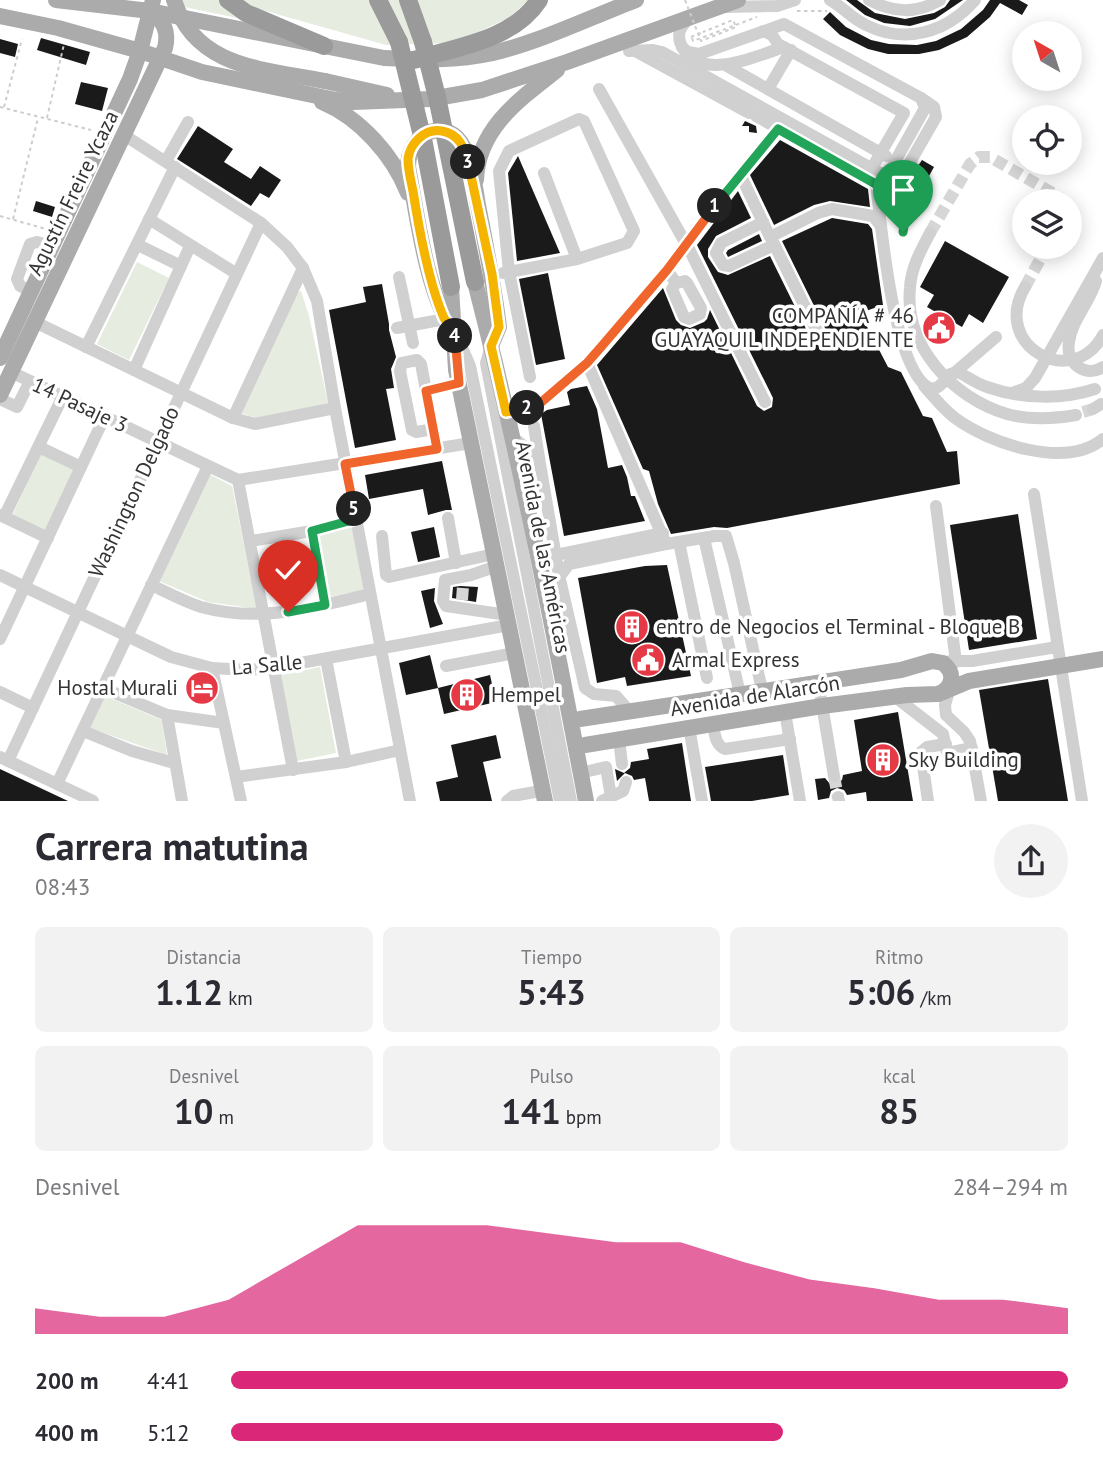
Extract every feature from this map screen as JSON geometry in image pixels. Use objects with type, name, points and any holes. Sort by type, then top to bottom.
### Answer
[{"type":"highway","points":[[229,0],[246,13],[324,46]]},
{"type":"highway","points":[[378,0],[399,42]]},
{"type":"highway","points":[[389,0],[424,144],[451,287]]},
{"type":"highway","points":[[408,0],[437,97],[475,282]]},
{"type":"highway","points":[[416,0],[422,42]]},
{"type":"highway","points":[[414,60],[506,30],[527,15],[539,0]]},
{"type":"main road","points":[[174,0],[182,21],[193,37],[219,57],[407,100]]},
{"type":"main road","points":[[65,1],[151,5],[384,58],[447,60],[490,54],[519,46],[636,0]]},
{"type":"main road","points":[[0,16],[58,28],[141,51],[202,72],[353,102],[457,96],[482,90],[588,55],[738,0]]},
{"type":"main road","name":"Agustín Freire Ycaza","points":[[2,349],[106,134],[141,51],[151,5]]},
{"type":"main road","name":"Agustín Freire Ycaza","points":[[0,397],[160,58],[167,38],[166,30],[151,5]]},
{"type":"main road","points":[[476,193],[480,155],[495,125],[514,104],[567,62]]},
{"type":"main road","points":[[293,92],[327,104],[358,124],[392,163],[416,212]]},
{"type":"main road","points":[[449,325],[433,287],[416,212],[408,157],[411,147],[418,139],[433,131],[456,136],[465,149],[500,273],[499,327],[491,346]]},
{"type":"main road","points":[[475,282],[491,346]]},
{"type":"main road","points":[[451,287],[449,325],[456,370],[515,653],[529,728],[528,756],[539,798]]},
{"type":"main road","name":"Avenida de las Américas","points":[[491,346],[554,636],[570,677],[576,722]]},
{"type":"main road","name":"Avenida de Alarcón","points":[[585,745],[822,706],[944,690],[969,681],[1103,659]]},
{"type":"main road","points":[[932,662],[948,666],[952,677],[944,690],[923,690],[918,681],[919,670],[932,662]]},
{"type":"main road","name":"Avenida de Alarcón","points":[[576,722],[818,681],[901,670],[932,662]]},
{"type":"main road","points":[[634,711],[642,734]]},
{"type":"main road","points":[[576,722],[585,745],[594,801]]},
{"type":"main road","points":[[576,722],[586,801]]},
{"type":"street","points":[[717,7],[766,7],[795,0]]},
{"type":"street","points":[[869,0],[885,8],[909,11],[921,9],[940,0]]},
{"type":"street","points":[[833,2],[865,25],[899,36],[933,31],[950,24],[975,0]]},
{"type":"street","points":[[693,16],[680,28],[679,38],[682,47],[695,60],[727,66],[895,161]]},
{"type":"street","points":[[0,24],[58,28]]},
{"type":"street","points":[[629,51],[647,56],[778,129],[876,175],[896,181],[901,178],[936,117],[934,107],[788,24],[781,24],[699,54],[688,52],[682,47]]},
{"type":"street","points":[[763,31],[770,33],[776,42],[788,49],[918,121]]},
{"type":"street","points":[[727,66],[788,49]]},
{"type":"street","points":[[768,89],[788,49]]},
{"type":"street","points":[[588,55],[653,50],[662,52],[876,175],[906,202],[903,232]]},
{"type":"street","points":[[599,89],[686,244],[765,402]]},
{"type":"street","points":[[918,97],[904,113],[881,153],[876,175],[900,336],[910,366],[924,386],[954,417],[1007,445],[1061,452],[1087,448],[1103,439]]},
{"type":"street","points":[[876,175],[888,171],[925,108],[918,97]]},
{"type":"street","points":[[500,273],[577,259],[627,243],[634,231],[584,121],[579,118],[509,151],[499,171],[500,273],[530,377]]},
{"type":"street","points":[[86,347],[138,244],[188,122]]},
{"type":"street","points":[[506,412],[538,405],[587,363],[667,270],[778,129]]},
{"type":"street","points":[[124,135],[261,223],[288,247],[303,268],[317,301],[345,464],[410,801]]},
{"type":"street","points":[[544,173],[577,259]]},
{"type":"street","points":[[740,174],[820,337]]},
{"type":"street","points":[[763,222],[721,243],[716,253],[723,265],[729,266],[818,213],[831,209],[873,216],[882,227]]},
{"type":"street","points":[[149,219],[237,274]]},
{"type":"street","name":"Washington Delgado","points":[[4,759],[33,708],[261,223]]},
{"type":"street","points":[[930,233],[912,275],[909,302],[918,337],[941,373],[965,394],[1007,414],[1047,418],[1088,410]]},
{"type":"street","points":[[138,244],[181,266]]},
{"type":"street","points":[[134,370],[190,246]]},
{"type":"street","points":[[1102,261],[1091,296],[1072,332],[1068,349],[1072,362],[1082,369],[1092,371],[1103,367]]},
{"type":"street","points":[[1012,393],[1026,388],[1035,378],[1102,261]]},
{"type":"street","points":[[233,418],[303,268]]},
{"type":"street","points":[[667,270],[676,283]]},
{"type":"street","points":[[400,277],[403,327],[413,342]]},
{"type":"street","points":[[1025,287],[1017,306],[1017,327],[1021,337],[1035,352],[1054,360],[1075,359],[1093,348],[1103,335]]},
{"type":"street","points":[[35,322],[233,418],[255,424],[335,408]]},
{"type":"street","points":[[403,327],[449,325]]},
{"type":"street","name":"Avenida de las Américas","points":[[449,325],[470,366],[560,801]]},
{"type":"street","points":[[924,386],[934,389],[996,337]]},
{"type":"street","name":"Avenida de las Américas","points":[[491,346],[486,363],[571,801]]},
{"type":"street","points":[[434,429],[416,432],[412,430],[400,371],[402,363],[419,362],[434,429],[437,449]]},
{"type":"street","points":[[587,363],[669,540],[707,678]]},
{"type":"street","name":"14 Pasaje 3","points":[[11,372],[239,480]]},
{"type":"street","points":[[950,374],[958,372],[986,387],[1012,393],[1060,397],[1095,389]]},
{"type":"street","points":[[0,397],[17,407],[30,381]]},
{"type":"street","points":[[426,391],[459,383]]},
{"type":"street","points":[[48,538],[2,516],[63,396]]},
{"type":"street","points":[[0,639],[105,416]]},
{"type":"street","points":[[534,426],[559,575],[585,688],[594,694],[612,694],[634,711]]},
{"type":"street","points":[[511,436],[539,458]]},
{"type":"street","points":[[293,770],[239,480],[471,443]]},
{"type":"street","points":[[38,447],[81,467]]},
{"type":"street","points":[[57,784],[208,466]]},
{"type":"street","points":[[1034,494],[1082,801]]},
{"type":"street","points":[[936,506],[956,662]]},
{"type":"street","points":[[448,517],[456,563]]},
{"type":"street","points":[[251,541],[312,531],[356,519]]},
{"type":"street","points":[[312,531],[325,605]]},
{"type":"street","points":[[382,536],[386,575],[389,577],[456,563],[496,560]]},
{"type":"street","points":[[556,555],[669,540],[726,536],[762,690]]},
{"type":"street","points":[[704,538],[740,694]]},
{"type":"street","points":[[545,595],[569,564],[669,540]]},
{"type":"street","points":[[496,560],[465,581],[443,582],[444,603],[463,605],[508,620]]},
{"type":"street","name":"La Salle","points":[[0,575],[171,657],[212,668],[273,668],[381,649],[508,620]]},
{"type":"street","points":[[151,585],[200,607],[252,616],[288,612],[370,594]]},
{"type":"street","name":"Avenida de Alarcón","points":[[932,662],[972,662],[1057,647]]},
{"type":"street","points":[[446,666],[515,653]]},
{"type":"street","points":[[326,659],[345,762]]},
{"type":"street","points":[[212,668],[241,801]]},
{"type":"street","points":[[818,681],[834,776]]},
{"type":"street","points":[[103,688],[167,715],[224,723]]},
{"type":"street","points":[[944,690],[946,715],[964,732],[972,748],[981,801]]},
{"type":"street","points":[[0,692],[33,708]]},
{"type":"street","points":[[894,696],[943,734],[947,752],[972,748]]},
{"type":"street","points":[[785,712],[800,801]]},
{"type":"street","points":[[167,715],[182,801]]},
{"type":"street","points":[[713,724],[716,740],[720,747],[725,749],[790,739]]},
{"type":"street","points":[[690,727],[702,801]]},
{"type":"street","points":[[83,731],[132,751],[174,763]]},
{"type":"street","points":[[589,771],[622,761],[619,739]]},
{"type":"street","points":[[928,801],[921,752],[927,747],[946,744]]},
{"type":"street","points":[[236,777],[345,762],[400,750]]},
{"type":"street","points":[[4,759],[93,801]]},
{"type":"street","points":[[606,767],[607,799],[623,791],[626,782]]},
{"type":"street","points":[[508,801],[513,796],[539,798]]},
{"type":"path","points":[[685,0],[701,41],[736,27],[733,20],[703,32],[691,36],[693,41],[762,16]]},
{"type":"path","points":[[788,12],[829,11],[833,2]]},
{"type":"path","points":[[22,39],[2,107],[106,134]]},
{"type":"path","points":[[47,119],[64,44]]},
{"type":"path","points":[[13,219],[38,117]]},
{"type":"path","points":[[0,216],[13,219],[56,239]]},
{"type":"shaded area","points":[[179,0],[528,0],[510,17],[461,40],[386,45],[259,9],[242,19],[180,6]]},
{"type":"shaded area","points":[[137,262],[169,278],[129,360],[97,344]]},
{"type":"shaded area","points":[[301,291],[328,403],[259,419],[241,413],[297,292]]},
{"type":"shaded area","points":[[41,453],[75,469],[46,531],[12,516]]},
{"type":"shaded area","points":[[209,474],[232,486],[257,609],[208,602],[159,581]]},
{"type":"shaded area","points":[[352,526],[364,590],[329,597],[319,535]]},
{"type":"shaded area","points":[[320,667],[336,753],[297,761],[280,675]]},
{"type":"shaded area","points":[[105,696],[162,720],[167,755],[90,728]]},
{"type":"building","points":[[846,0],[857,0],[875,13],[905,19],[934,13],[945,7],[950,0],[963,0],[935,19],[910,26],[884,23],[865,15]]},
{"type":"building","points":[[990,0],[1019,0],[1028,5],[1022,15],[1000,3],[990,17],[967,37],[939,50],[919,54],[888,54],[868,49],[840,35],[823,19],[830,12],[846,27],[871,40],[917,45],[936,41],[961,29],[983,10]]},
{"type":"building","points":[[41,38],[90,52],[86,65],[37,50]]},
{"type":"building","points":[[0,39],[18,44],[15,57],[0,53]]},
{"type":"building","points":[[81,82],[108,88],[102,111],[75,104]]},
{"type":"building","points":[[745,121],[756,126],[757,133],[749,132],[749,126],[742,126]]},
{"type":"building","points":[[198,126],[233,149],[224,162],[251,179],[260,166],[281,180],[269,198],[260,193],[251,206],[177,159]]},
{"type":"building","points":[[780,140],[868,189],[870,207],[830,201],[814,205],[774,225],[750,175]]},
{"type":"building","points":[[518,156],[560,253],[517,261],[508,173]]},
{"type":"building","points":[[922,160],[934,167],[929,176],[916,169]]},
{"type":"building","points":[[738,191],[751,218],[716,236],[708,249],[708,257],[718,272],[728,275],[770,256],[812,341],[819,346],[827,342],[828,334],[782,241],[832,218],[868,224],[872,229],[883,305],[860,313],[888,367],[901,372],[923,416],[932,418],[947,452],[957,451],[960,484],[727,528],[714,527],[671,534],[658,504],[649,471],[643,469],[597,365],[663,288],[676,320],[681,325],[690,328],[704,322],[710,310],[757,406],[764,411],[772,407],[773,398],[697,245]]},
{"type":"building","points":[[36,201],[55,207],[52,217],[33,211]]},
{"type":"building","points":[[759,234],[762,241],[728,257],[728,250]]},
{"type":"building","points":[[945,241],[1009,277],[983,323],[969,314],[962,327],[927,307],[934,295],[920,287]]},
{"type":"building","points":[[548,273],[565,359],[536,365],[519,279]]},
{"type":"building","points":[[382,284],[396,357],[391,369],[394,388],[386,389],[396,440],[355,448],[329,310],[366,302],[363,287]]},
{"type":"building","points":[[587,386],[597,409],[608,468],[622,465],[631,496],[635,496],[645,521],[564,536],[541,414],[570,405],[567,392]]},
{"type":"building","points":[[442,461],[452,510],[428,515],[423,489],[369,499],[365,475]]},
{"type":"building","points":[[1018,514],[1037,639],[969,650],[950,525]]},
{"type":"building","points":[[434,527],[440,557],[418,562],[411,532]]},
{"type":"building","points":[[667,565],[691,676],[627,686],[625,677],[597,683],[578,578],[645,566]]},
{"type":"building","points":[[453,587],[478,587],[476,602],[452,598]]},
{"type":"building","points":[[435,588],[434,601],[443,624],[430,628],[421,591]]},
{"type":"building","points":[[430,655],[438,688],[406,695],[399,663]]},
{"type":"building","name":"Hempel","points":[[490,675],[496,702],[444,714],[438,688]]},
{"type":"building","points":[[1048,679],[1068,801],[998,801],[979,690]]},
{"type":"building","name":"Sky Building","points":[[898,712],[913,801],[867,801],[866,792],[847,795],[844,790],[837,788],[831,791],[829,798],[818,800],[815,779],[825,778],[830,784],[836,784],[842,780],[843,775],[862,771],[854,720]]},
{"type":"building","points":[[496,735],[501,758],[483,762],[492,801],[440,801],[436,782],[458,777],[451,745]]},
{"type":"building","points":[[682,743],[691,801],[649,801],[645,778],[634,780],[625,773],[617,781],[615,769],[624,773],[630,768],[631,762],[649,759],[647,749]]},
{"type":"building","points":[[783,755],[789,795],[752,801],[711,801],[705,767]]},
{"type":"building","points":[[0,769],[68,801],[0,801]]},
{"type":"tunnel","points":[[930,233],[970,164],[979,157],[990,157],[1046,189]]},
{"type":"tunnel","points":[[1025,287],[1040,259]]},
{"type":"tunnel","points":[[1083,412],[1093,409]]},
{"type":"tunnel","points":[[462,600],[463,586]]},
{"type":"tunnel","points":[[834,776],[838,797]]},
{"type":"place","name":"COMPAÑÍA # 46 GUAYAQUIL INDEPENDIENTE","points":[[939,328]]},
{"type":"place","name":"entro de Negocios el Terminal - Bloque B","points":[[632,627]]},
{"type":"place","name":"Armal Express","points":[[648,660]]},
{"type":"place","name":"Hostal Murali","points":[[202,688]]},
{"type":"place","name":"Hempel","points":[[467,695]]},
{"type":"place","name":"Sky Building","points":[[883,760]]},
{"type":"route","points":[[288,612],[325,605],[312,531],[356,519],[345,464],[437,449],[426,391],[459,383],[454,330],[445,319],[433,287],[408,167],[411,147],[425,134],[433,131],[449,133],[456,136],[465,149],[492,274],[499,327],[491,346],[506,412],[538,405],[587,363],[667,270],[778,129],[904,200],[907,206],[903,232]]}]
